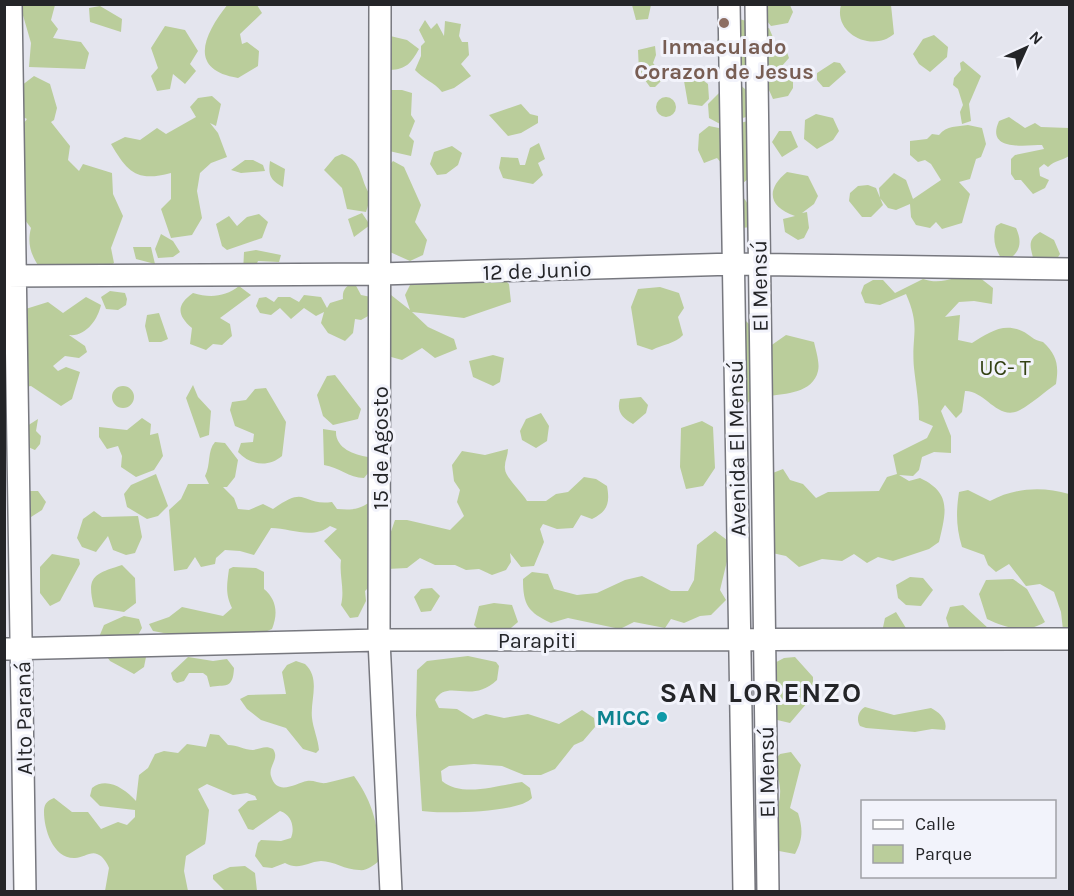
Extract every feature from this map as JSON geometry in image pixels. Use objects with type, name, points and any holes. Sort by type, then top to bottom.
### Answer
[{"type":"street","name":"Alto Paraná","points":[[11,4],[9,276],[14,649],[25,891]]},
{"type":"street","name":"15 de Agosto","points":[[380,4],[379,640],[391,891]]},
{"type":"street","name":"Avenida El Mensú","points":[[729,4],[744,891]]},
{"type":"street","name":"El Mensú","points":[[756,4],[768,891]]},
{"type":"street","name":"12 de Junio","points":[[9,276],[380,274],[735,264],[1070,269]]},
{"type":"street","name":"Parapiti","points":[[14,649],[379,640],[1070,639]]},
{"type":"green space","points":[[228,4],[257,5],[262,13],[240,34],[242,44],[247,42],[259,51],[258,66],[238,78],[222,74],[206,59],[207,38],[219,15]]},
{"type":"green space","points":[[20,5],[55,5],[51,20],[58,29],[53,38],[81,42],[89,53],[85,69],[29,67],[31,43]]},
{"type":"green space","points":[[632,5],[651,5],[648,19],[636,20]]},
{"type":"green space","points":[[764,5],[790,5],[793,12],[788,23],[771,26],[762,15]]},
{"type":"green space","points":[[841,5],[891,5],[894,34],[875,41],[865,41],[856,37],[843,24],[840,15]]},
{"type":"green space","points":[[100,6],[122,19],[121,32],[90,22],[89,8]]},
{"type":"green space","points":[[736,18],[753,23],[761,30],[769,28],[775,42],[784,44],[789,58],[781,67],[793,80],[793,88],[788,96],[773,99],[765,81],[774,70],[769,73],[758,66],[739,84],[751,94],[750,116],[720,124],[709,118],[708,104],[724,88],[726,57],[718,55],[717,43],[723,30]]},
{"type":"green space","points":[[425,20],[431,29],[437,23],[444,36],[445,21],[461,24],[459,36],[462,42],[468,42],[469,55],[461,64],[471,76],[454,88],[442,92],[415,70],[421,56],[421,46],[425,42],[419,30]]},
{"type":"green space","points":[[165,26],[185,30],[198,51],[190,64],[196,71],[185,84],[173,74],[170,89],[157,91],[151,76],[158,68],[151,48]]},
{"type":"green space","points":[[386,35],[407,40],[419,49],[405,67],[390,70]]},
{"type":"green space","points":[[934,35],[948,47],[947,57],[930,72],[919,64],[913,54],[923,39]]},
{"type":"green space","points":[[655,46],[656,55],[653,63],[662,74],[662,80],[655,87],[650,87],[639,72],[638,50]]},
{"type":"green space","points":[[963,61],[981,76],[969,104],[971,121],[962,124],[960,112],[963,105],[958,89],[953,85],[954,78],[961,70],[960,63]]},
{"type":"green space","points":[[834,62],[840,63],[846,72],[829,87],[823,87],[817,80],[817,73]]},
{"type":"green space","points":[[692,72],[708,84],[709,99],[702,106],[688,104],[684,81]]},
{"type":"green space","points":[[34,76],[50,84],[57,108],[54,120],[51,122],[70,146],[68,160],[79,171],[83,164],[112,173],[113,194],[123,216],[111,248],[114,263],[85,283],[50,282],[33,257],[30,244],[31,228],[16,208],[15,134],[27,119],[15,113],[17,89]]},
{"type":"green space","points":[[387,90],[412,93],[411,115],[415,121],[409,136],[414,141],[411,156],[389,151]]},
{"type":"green space","points":[[212,96],[221,104],[216,126],[210,123],[218,133],[227,157],[211,163],[200,173],[197,191],[202,218],[192,235],[171,238],[161,209],[171,199],[171,173],[150,176],[135,173],[123,162],[111,144],[125,137],[140,140],[157,128],[166,134],[196,117],[190,107],[198,98]]},
{"type":"green space","points":[[662,97],[670,97],[676,103],[676,111],[670,117],[662,117],[656,111],[656,103]]},
{"type":"green space","points":[[521,104],[530,114],[538,116],[538,123],[521,133],[508,136],[489,115]]},
{"type":"green space","points":[[816,114],[833,118],[839,131],[833,140],[817,149],[804,139],[805,120]]},
{"type":"green space","points":[[1009,117],[1025,128],[1035,123],[1041,127],[1069,128],[1069,156],[1048,167],[1044,164],[1039,168],[1040,176],[1049,180],[1045,188],[1033,194],[1021,180],[1015,180],[1011,174],[1011,159],[1015,155],[1044,149],[1042,145],[1018,146],[1002,142],[996,131],[999,121]]},
{"type":"green space","points":[[748,121],[752,176],[743,183],[729,184],[723,165],[717,158],[704,163],[698,150],[699,134],[709,126],[719,128]]},
{"type":"green space","points":[[968,125],[982,128],[986,144],[981,157],[976,159],[970,179],[959,182],[970,194],[962,223],[942,229],[936,222],[930,228],[916,225],[911,217],[910,204],[896,210],[888,208],[880,198],[879,188],[894,173],[906,180],[913,199],[941,180],[931,164],[925,160],[918,162],[910,155],[910,141],[927,139],[932,134],[939,135],[949,128]]},
{"type":"green space","points":[[779,131],[791,131],[798,147],[782,157],[772,142]]},
{"type":"green space","points":[[539,143],[545,159],[538,163],[543,175],[533,184],[503,178],[499,168],[501,157],[518,158],[520,165],[525,165],[530,148]]},
{"type":"green space","points":[[452,146],[462,153],[458,165],[446,174],[437,175],[430,164],[434,152]]},
{"type":"green space","points":[[342,154],[358,166],[371,196],[366,212],[347,209],[342,188],[324,170],[335,157]]},
{"type":"green space","points":[[245,160],[253,160],[263,165],[265,171],[241,173],[231,170]]},
{"type":"green space","points":[[270,161],[285,169],[283,187],[271,177]]},
{"type":"green space","points":[[393,161],[404,167],[421,205],[415,222],[427,240],[423,255],[410,261],[381,248],[379,176]]},
{"type":"green space","points":[[787,172],[808,176],[818,196],[814,204],[802,213],[807,212],[809,228],[804,238],[798,240],[785,232],[783,219],[795,216],[780,208],[773,197],[775,185]]},
{"type":"green space","points":[[868,185],[876,188],[883,205],[871,217],[862,217],[849,201],[850,193],[858,186]]},
{"type":"green space","points":[[739,194],[748,205],[752,227],[741,228]]},
{"type":"green space","points":[[362,213],[370,225],[354,237],[348,219]]},
{"type":"green space","points":[[259,214],[268,222],[262,238],[227,250],[222,246],[216,224],[229,216],[237,226],[247,217]]},
{"type":"green space","points":[[1001,223],[1016,228],[1019,239],[1017,252],[1004,262],[998,254],[994,240],[996,226]]},
{"type":"green space","points":[[1040,232],[1054,240],[1060,254],[1055,262],[1034,263],[1031,242]]},
{"type":"green space","points":[[161,234],[173,241],[180,252],[173,257],[158,258],[155,249]]},
{"type":"green space","points":[[133,247],[151,247],[155,264],[136,259]]},
{"type":"green space","points":[[256,250],[281,255],[279,262],[258,261],[253,272],[243,273],[244,252]]},
{"type":"green space","points":[[416,273],[499,274],[509,284],[511,302],[464,318],[412,312],[428,327],[454,339],[457,349],[435,358],[422,348],[402,360],[384,355],[384,298],[391,295],[410,310],[405,295]]},
{"type":"green space","name":"UC- T","points":[[975,274],[993,288],[992,304],[974,301],[959,302],[945,317],[960,315],[958,340],[972,343],[1002,328],[1022,331],[1043,342],[1051,351],[1057,366],[1056,384],[1025,407],[1012,413],[998,409],[979,395],[965,391],[962,412],[956,418],[945,405],[941,411],[951,436],[951,453],[934,452],[922,457],[919,470],[913,476],[899,475],[909,481],[920,478],[937,490],[942,497],[945,513],[939,542],[929,549],[893,561],[878,557],[867,563],[854,554],[842,561],[822,559],[799,567],[786,556],[763,551],[765,476],[783,469],[790,480],[803,484],[816,498],[828,492],[879,491],[887,477],[897,474],[893,455],[927,438],[933,426],[919,420],[913,357],[914,324],[906,294],[880,305],[865,303],[861,293],[864,285],[873,280],[883,280],[895,293],[923,279],[943,281]]},
{"type":"green space","points":[[354,282],[361,295],[371,297],[370,315],[361,320],[355,319],[353,333],[345,341],[328,333],[321,323],[324,312],[316,316],[304,308],[291,319],[280,308],[271,315],[260,313],[256,306],[259,298],[266,297],[274,302],[278,297],[290,297],[299,302],[304,295],[321,297],[327,308],[330,303],[343,299],[345,289]]},
{"type":"green space","points":[[239,286],[251,295],[220,318],[230,324],[232,336],[222,345],[213,344],[206,350],[190,344],[192,328],[183,319],[180,310],[187,297],[193,293],[217,296]]},
{"type":"green space","points":[[660,287],[679,293],[684,308],[678,317],[683,335],[673,342],[652,350],[637,345],[631,307],[638,289]]},
{"type":"green space","points":[[110,291],[125,293],[126,305],[118,310],[106,309],[101,297]]},
{"type":"green space","points":[[86,297],[101,305],[97,316],[86,330],[69,335],[85,346],[87,352],[79,358],[65,356],[53,366],[58,371],[66,367],[80,372],[72,399],[61,406],[31,386],[19,388],[18,377],[28,364],[13,363],[18,338],[28,330],[16,312],[48,302],[63,313]]},
{"type":"green space","points":[[159,313],[168,339],[161,342],[149,342],[145,326],[147,315]]},
{"type":"green space","points":[[744,319],[757,332],[757,396],[746,404]]},
{"type":"green space","points":[[786,335],[814,342],[818,371],[810,384],[798,391],[768,396],[766,349]]},
{"type":"green space","points":[[493,355],[504,358],[500,382],[493,386],[473,377],[469,361]]},
{"type":"green space","points":[[335,375],[361,409],[358,419],[333,425],[323,416],[317,395],[327,376]]},
{"type":"green space","points":[[193,385],[198,397],[211,411],[209,435],[200,438],[186,398]]},
{"type":"green space","points":[[119,386],[127,386],[134,393],[134,401],[127,408],[119,408],[112,401],[112,393]]},
{"type":"green space","points":[[266,388],[286,422],[282,456],[271,462],[259,463],[248,460],[238,452],[241,443],[253,442],[254,434],[235,426],[230,410],[232,402],[246,400],[255,389]]},
{"type":"green space","points":[[641,397],[648,405],[646,413],[633,424],[621,414],[620,399]]},
{"type":"green space","points":[[541,413],[549,426],[547,441],[536,448],[522,440],[520,431],[526,419]]},
{"type":"green space","points":[[142,418],[151,424],[150,435],[158,433],[163,456],[154,470],[136,477],[121,467],[122,456],[118,446],[107,449],[99,437],[99,427],[127,430]]},
{"type":"green space","points":[[38,419],[36,431],[41,436],[40,444],[35,450],[28,447],[27,426]]},
{"type":"green space","points":[[702,421],[713,427],[715,468],[703,486],[686,489],[680,467],[681,428]]},
{"type":"green space","points":[[323,429],[336,431],[339,442],[346,450],[368,457],[373,467],[364,478],[324,465]]},
{"type":"green space","points":[[215,442],[225,443],[238,460],[235,477],[227,487],[223,487],[234,498],[238,509],[249,510],[263,504],[273,509],[299,497],[332,502],[337,509],[354,509],[370,502],[372,584],[365,591],[366,601],[358,617],[350,618],[341,605],[341,560],[324,541],[337,529],[330,526],[309,533],[271,528],[254,555],[225,550],[216,558],[215,564],[201,567],[195,557],[187,569],[174,571],[169,510],[181,499],[188,484],[209,484],[205,476]]},
{"type":"green space","points":[[508,449],[506,472],[527,501],[546,501],[556,494],[568,492],[584,477],[596,479],[607,486],[608,502],[605,510],[592,519],[581,515],[573,528],[557,529],[543,524],[540,529],[544,542],[534,566],[521,567],[510,553],[511,562],[506,570],[492,575],[479,569],[466,570],[455,565],[435,565],[420,558],[407,568],[387,569],[385,549],[395,520],[407,520],[450,530],[464,516],[457,502],[460,490],[454,481],[452,465],[462,451],[485,455]]},
{"type":"green space","points":[[156,474],[168,506],[158,516],[147,519],[127,507],[124,494],[131,485]]},
{"type":"green space","points":[[1038,489],[1069,494],[1069,627],[1063,630],[1061,612],[1054,592],[1040,584],[1026,586],[1009,564],[996,572],[988,565],[984,555],[962,547],[958,526],[958,499],[959,492],[968,490],[990,501],[1009,493]]},
{"type":"green space","points":[[30,491],[38,491],[46,502],[42,510],[31,517],[27,506]]},
{"type":"green space","points":[[94,511],[102,517],[138,516],[142,537],[135,553],[126,555],[113,550],[108,536],[96,552],[82,547],[77,538],[83,519]]},
{"type":"green space","points":[[715,531],[727,540],[728,557],[720,590],[726,600],[711,615],[700,616],[684,623],[671,619],[665,628],[634,622],[620,629],[568,618],[551,623],[528,607],[524,595],[523,579],[532,572],[548,574],[554,589],[577,595],[597,593],[625,580],[642,576],[671,591],[688,591],[694,580],[697,545]]},
{"type":"green space","points":[[52,554],[79,559],[80,564],[60,601],[50,606],[40,593],[40,567]]},
{"type":"green space","points":[[122,565],[135,578],[136,603],[124,612],[94,607],[91,589],[94,578]]},
{"type":"green space","points":[[233,567],[256,568],[264,572],[264,589],[272,598],[275,608],[272,629],[260,634],[174,635],[153,631],[149,624],[169,617],[182,607],[223,616],[232,608],[228,598],[227,584],[229,569]]},
{"type":"green space","points":[[910,577],[923,578],[933,590],[921,606],[906,605],[898,598],[896,585]]},
{"type":"green space","points":[[1013,579],[1027,589],[1045,622],[1023,629],[1001,625],[987,619],[979,594],[986,580]]},
{"type":"green space","points":[[432,588],[440,596],[431,611],[421,612],[414,597],[421,589]]},
{"type":"green space","points":[[494,603],[512,605],[518,622],[505,633],[483,634],[474,625],[479,606]]},
{"type":"green space","points":[[963,605],[989,629],[950,631],[946,618],[950,607]]},
{"type":"green space","points":[[896,612],[909,633],[882,632],[885,618]]},
{"type":"green space","points":[[124,616],[139,619],[142,628],[133,644],[146,657],[144,667],[134,674],[110,661],[97,642],[104,625]]},
{"type":"green space","points":[[468,656],[496,662],[499,666],[497,680],[478,691],[447,691],[440,694],[435,700],[439,708],[457,709],[473,719],[486,714],[504,718],[528,714],[559,724],[582,710],[594,718],[595,727],[583,741],[574,745],[555,769],[541,775],[524,775],[502,766],[474,764],[449,766],[441,771],[442,781],[460,789],[481,789],[522,782],[530,788],[532,798],[524,803],[480,811],[422,811],[416,715],[417,670],[427,661]]},
{"type":"green space","points":[[188,657],[213,661],[227,659],[234,668],[232,680],[227,685],[210,687],[207,676],[203,673],[189,673],[184,681],[177,683],[173,680],[171,673]]},
{"type":"green space","points":[[795,657],[813,677],[813,696],[790,723],[773,719],[765,668],[784,658]]},
{"type":"green space","points":[[296,661],[305,664],[313,676],[312,718],[319,750],[316,753],[303,749],[286,728],[261,720],[247,709],[240,699],[248,695],[286,694],[282,672],[287,665]]},
{"type":"green space","points":[[865,707],[894,715],[931,708],[942,717],[946,726],[945,730],[932,729],[915,732],[866,728],[860,726],[858,718],[859,713]]},
{"type":"green space","points":[[210,734],[219,735],[228,745],[250,750],[265,747],[273,749],[275,759],[271,776],[278,786],[287,787],[307,781],[326,783],[354,776],[374,816],[380,860],[370,868],[362,870],[349,869],[321,861],[299,866],[285,863],[272,868],[263,867],[255,856],[258,843],[261,840],[281,841],[291,838],[293,830],[290,819],[280,811],[253,830],[248,829],[238,810],[248,801],[257,800],[255,796],[247,793],[233,795],[207,784],[198,789],[209,810],[206,839],[205,844],[186,856],[184,871],[188,891],[105,891],[109,868],[101,856],[92,853],[78,858],[67,857],[61,854],[51,842],[44,819],[44,807],[49,800],[54,798],[72,812],[88,812],[101,829],[118,822],[127,825],[135,817],[135,810],[100,806],[90,796],[92,788],[104,783],[110,784],[121,788],[136,801],[139,775],[148,768],[155,754],[164,751],[178,753],[187,744],[206,747]]},
{"type":"green space","points":[[791,752],[801,765],[790,808],[798,813],[801,829],[800,844],[795,854],[779,851],[775,840],[774,823],[780,791],[778,780],[770,765],[780,754]]},
{"type":"green space","points":[[245,866],[255,873],[257,891],[225,891],[213,879],[213,875],[230,867]]},
{"type":"place","name":"Inmaculado Corazon de Jesus","points":[[724,23]]},
{"type":"place","name":"MICC","points":[[662,717]]},
{"type":"district","name":"SAN LORENZO","points":[[761,692]]}]
